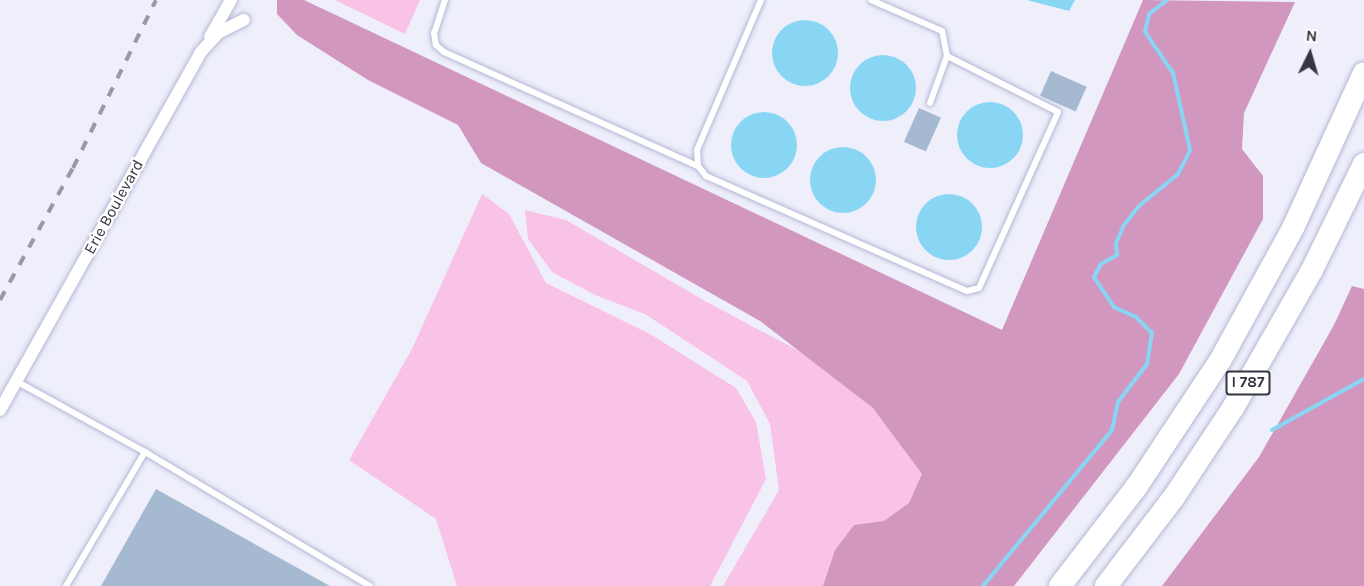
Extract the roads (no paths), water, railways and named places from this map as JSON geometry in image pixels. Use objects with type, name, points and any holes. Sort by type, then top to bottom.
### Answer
[{"type":"highway","name":"I 787","points":[[1060,586],[1137,486],[1221,359],[1293,228],[1364,73]]},
{"type":"highway","name":"I 787","points":[[1106,586],[1173,497],[1245,389],[1317,261],[1364,164]]},
{"type":"street","points":[[200,53],[231,0]]},
{"type":"street","name":"Erie Boulevard","points":[[0,410],[200,53],[218,33],[244,20]]},
{"type":"lane","points":[[445,0],[434,33],[444,52],[698,166],[706,176],[967,291],[980,288],[1058,112],[947,56]]},
{"type":"lane","points":[[698,166],[697,150],[761,0]]},
{"type":"lane","points":[[871,0],[942,31],[947,56],[930,103]]},
{"type":"lane","points":[[16,381],[145,452],[370,586]]},
{"type":"lane","points":[[66,586],[145,452]]},
{"type":"water","points":[[1027,0],[1075,0],[1069,11]]},
{"type":"water","points":[[805,20],[817,23],[828,30],[835,41],[838,53],[835,65],[828,76],[817,83],[805,86],[793,83],[782,76],[775,65],[772,53],[775,41],[782,30],[793,23]]},
{"type":"water","points":[[883,55],[896,58],[906,65],[913,75],[916,88],[913,101],[906,111],[896,118],[883,121],[870,118],[860,111],[853,101],[850,88],[853,75],[860,65],[870,58]]},
{"type":"water","points":[[990,102],[1003,105],[1013,112],[1020,122],[1023,135],[1020,148],[1013,158],[1003,165],[990,168],[977,165],[967,158],[960,148],[957,135],[960,122],[967,112],[977,105]]},
{"type":"water","points":[[764,112],[777,115],[787,122],[794,132],[797,145],[794,158],[787,168],[777,175],[764,178],[751,175],[741,168],[734,158],[731,145],[734,132],[741,122],[751,115]]},
{"type":"water","points":[[843,147],[856,150],[866,157],[873,167],[876,180],[873,193],[866,203],[856,210],[843,213],[830,210],[820,203],[813,193],[810,180],[813,167],[820,157],[830,150]]},
{"type":"water","points":[[949,194],[962,197],[972,204],[979,214],[982,227],[979,240],[972,250],[962,257],[949,260],[936,257],[926,250],[919,240],[916,227],[919,214],[926,204],[936,197]]},
{"type":"waterway","points":[[983,586],[1112,430],[1118,402],[1147,364],[1152,333],[1136,317],[1114,307],[1094,277],[1101,264],[1117,255],[1116,243],[1124,225],[1139,206],[1178,174],[1190,150],[1173,73],[1145,32],[1149,14],[1167,0]]},
{"type":"waterway","points":[[1272,430],[1364,379]]},
{"type":"railway","points":[[0,300],[73,168],[156,0]]}]
